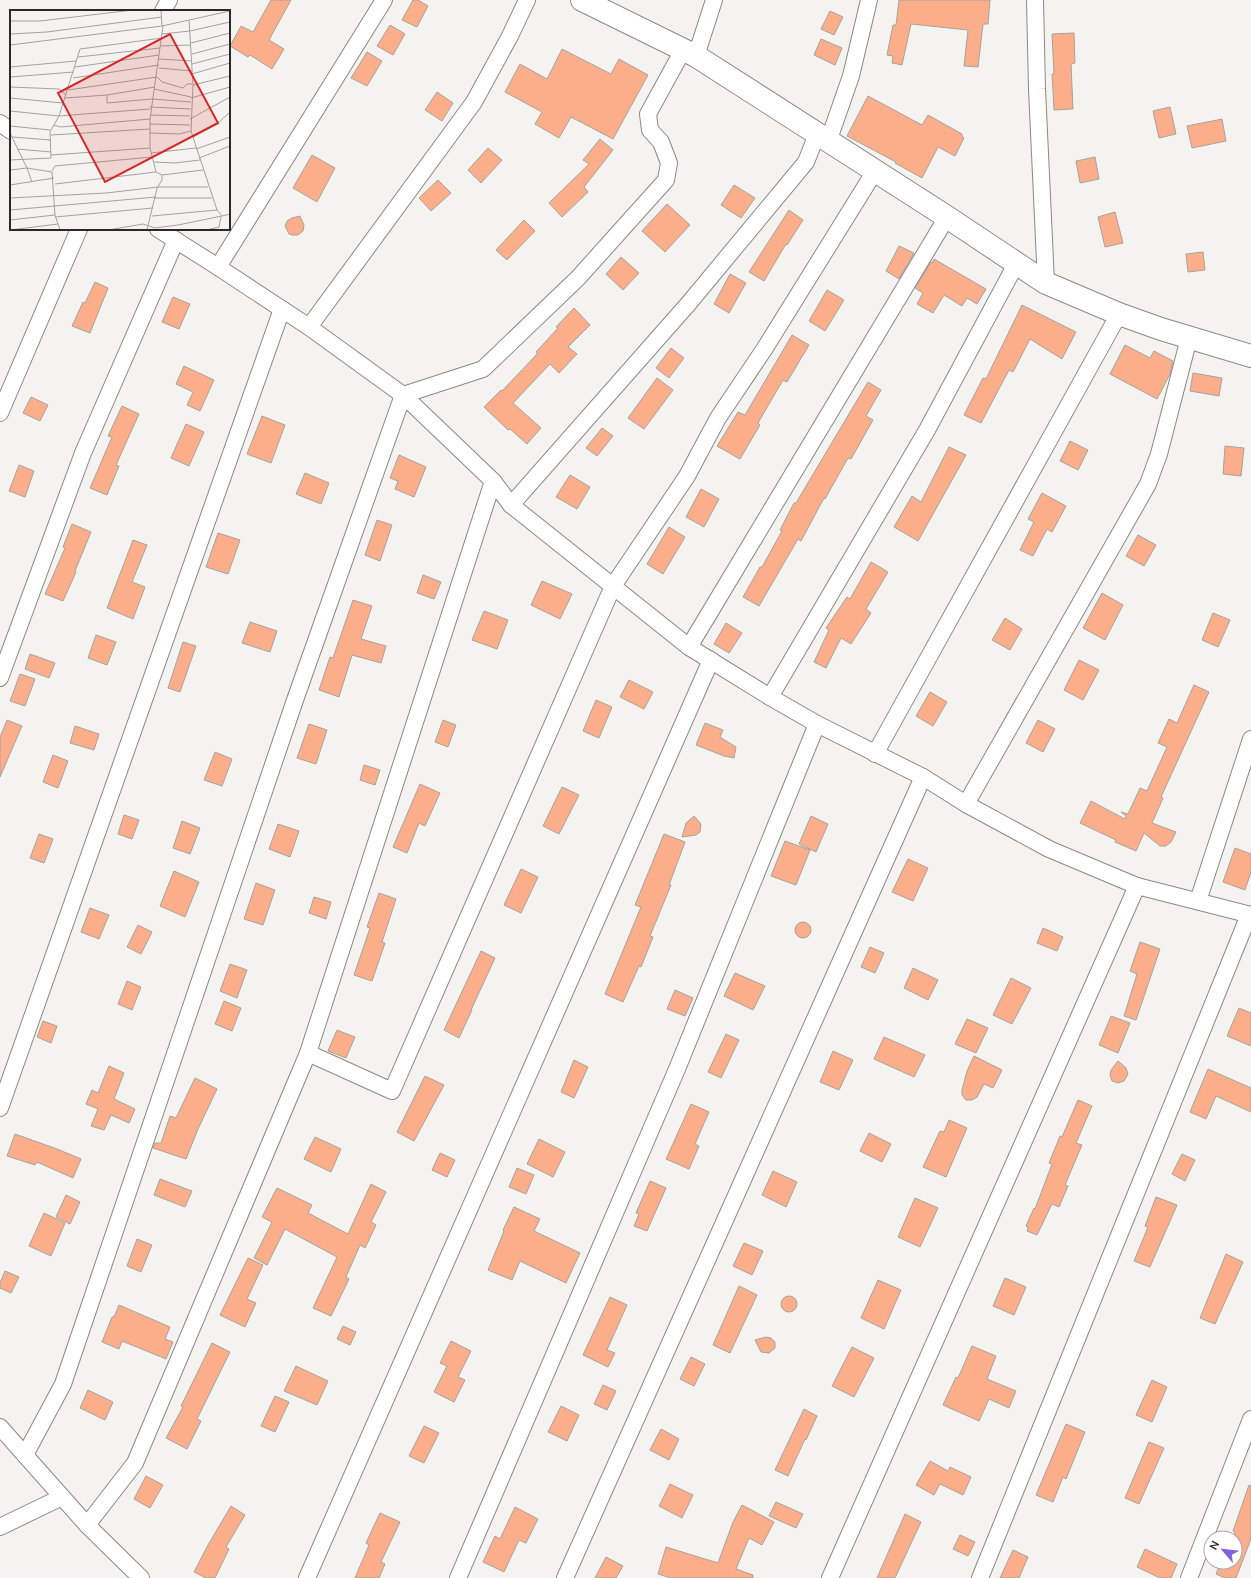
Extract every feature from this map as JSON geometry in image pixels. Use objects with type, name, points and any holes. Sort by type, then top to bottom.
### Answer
[{"type":"street","points":[[164,10],[169,0]]},
{"type":"street","points":[[218,267],[384,0]]},
{"type":"street","points":[[309,327],[474,102],[510,36],[527,0]]},
{"type":"street","points":[[582,0],[689,53],[947,217],[1046,283],[1119,314],[1189,338],[1251,356]]},
{"type":"street","points":[[403,395],[483,369],[578,278],[666,180],[669,163],[661,142],[650,130],[648,114],[689,53],[714,0]]},
{"type":"street","points":[[511,505],[689,303],[806,162],[822,138],[851,76],[869,0]]},
{"type":"street","points":[[1035,0],[1037,89],[1046,283]]},
{"type":"street","points":[[0,123],[10,130]]},
{"type":"street","points":[[308,1053],[392,1091],[613,586],[687,476],[718,418],[765,348],[875,171]]},
{"type":"street","points":[[689,647],[947,217]]},
{"type":"street","points":[[0,413],[79,230]]},
{"type":"street","points":[[160,230],[309,327],[403,395],[493,481],[511,505],[689,647],[817,724],[923,777],[966,804],[1049,850],[1137,886],[1250,915],[980,1578]]},
{"type":"street","points":[[0,678],[83,453],[176,240]]},
{"type":"street","points":[[770,697],[927,430],[1016,264]]},
{"type":"street","points":[[0,1108],[282,310]]},
{"type":"street","points":[[875,754],[1119,314]]},
{"type":"street","points":[[966,804],[1148,484],[1159,454],[1189,338]]},
{"type":"street","points":[[26,1455],[63,1384],[295,700],[403,395]]},
{"type":"street","points":[[87,1525],[135,1463],[308,1053],[493,481]]},
{"type":"street","points":[[307,1578],[711,660]]},
{"type":"street","points":[[458,1578],[677,1069],[817,724]]},
{"type":"street","points":[[1198,901],[1251,739]]},
{"type":"street","points":[[565,1578],[923,777]]},
{"type":"street","points":[[830,1578],[1137,886]]},
{"type":"street","points":[[1189,1578],[1251,1419]]},
{"type":"street","points":[[0,1427],[87,1525],[141,1578]]},
{"type":"street","points":[[0,1527],[62,1497]]},
{"type":"building","points":[[271,0],[291,0],[269,40],[284,49],[272,69],[250,55],[248,57],[230,46],[241,26],[253,32]]},
{"type":"building","points":[[413,0],[418,0],[428,6],[417,27],[402,20]]},
{"type":"building","points":[[899,0],[990,0],[988,24],[983,24],[978,67],[964,66],[968,30],[911,24],[902,65],[892,63],[893,56],[887,55],[893,25],[896,25]]},
{"type":"building","points":[[830,11],[843,17],[834,35],[821,29]]},
{"type":"building","points":[[390,25],[405,34],[393,55],[377,46]]},
{"type":"building","points":[[1074,33],[1075,63],[1071,64],[1073,109],[1054,110],[1052,34]]},
{"type":"building","points":[[821,39],[842,48],[835,65],[814,55]]},
{"type":"building","points":[[562,49],[611,74],[619,59],[648,75],[613,139],[571,117],[559,138],[535,124],[542,112],[505,92],[520,64],[547,79]]},
{"type":"building","points":[[367,52],[382,61],[367,86],[351,78]]},
{"type":"building","points":[[437,92],[453,103],[442,121],[425,110]]},
{"type":"building","points":[[868,96],[922,125],[928,115],[962,134],[964,138],[955,156],[938,147],[922,178],[895,163],[896,162],[847,136]]},
{"type":"building","points":[[1170,107],[1176,134],[1159,138],[1153,111]]},
{"type":"building","points":[[1222,119],[1226,141],[1192,148],[1187,126]]},
{"type":"building","points":[[600,139],[613,150],[584,187],[588,192],[562,217],[549,203],[589,164],[583,160]]},
{"type":"building","points":[[488,148],[502,160],[481,183],[468,170]]},
{"type":"building","points":[[312,155],[335,168],[317,202],[293,188]]},
{"type":"building","points":[[1095,157],[1099,179],[1080,183],[1076,161]]},
{"type":"building","points":[[438,180],[451,193],[431,211],[419,198]]},
{"type":"building","points":[[734,185],[755,198],[741,218],[721,205]]},
{"type":"building","points":[[667,204],[690,225],[665,252],[642,231]]},
{"type":"building","points":[[789,210],[803,220],[787,245],[786,244],[764,281],[749,272]]},
{"type":"building","points":[[1115,212],[1123,243],[1105,247],[1098,217]]},
{"type":"building","points":[[300,216],[304,225],[303,231],[298,235],[289,234],[285,226],[287,221]]},
{"type":"building","points":[[524,220],[535,231],[507,260],[496,250]]},
{"type":"building","points":[[899,246],[914,253],[899,279],[886,271]]},
{"type":"building","points":[[1203,252],[1205,270],[1188,272],[1186,254]]},
{"type":"building","points":[[621,257],[639,273],[623,290],[606,274]]},
{"type":"building","points":[[934,259],[986,289],[977,304],[967,298],[962,306],[944,295],[933,313],[917,304],[923,293],[915,288]]},
{"type":"building","points":[[730,274],[746,283],[729,313],[714,304]]},
{"type":"building","points":[[95,282],[108,288],[90,333],[72,326],[83,302],[85,303]]},
{"type":"building","points":[[827,290],[844,300],[825,331],[809,321]]},
{"type":"building","points":[[173,297],[190,304],[179,329],[162,322]]},
{"type":"building","points":[[1022,305],[1076,332],[1062,359],[1030,339],[1013,372],[1009,370],[981,423],[964,415],[983,378],[986,379]]},
{"type":"building","points":[[574,308],[590,325],[568,347],[577,354],[559,373],[550,364],[513,403],[541,428],[527,444],[510,429],[508,430],[484,407],[501,390],[502,391],[538,353],[536,352],[558,328],[556,327]]},
{"type":"building","points":[[792,335],[809,345],[787,382],[783,380],[758,423],[760,425],[740,459],[717,446],[738,412],[745,415]]},
{"type":"building","points":[[1125,345],[1150,358],[1154,351],[1173,361],[1170,374],[1157,399],[1110,374]]},
{"type":"building","points":[[671,348],[684,358],[669,378],[656,368]]},
{"type":"building","points":[[184,366],[214,380],[200,411],[187,405],[193,392],[176,384]]},
{"type":"building","points":[[1193,373],[1222,378],[1219,396],[1190,391]]},
{"type":"building","points":[[657,378],[673,390],[644,429],[628,418]]},
{"type":"building","points":[[868,382],[881,390],[866,416],[873,420],[851,459],[848,458],[825,499],[824,498],[801,541],[798,539],[759,606],[743,597],[782,531],[780,530],[794,503],[796,503]]},
{"type":"building","points":[[31,397],[48,405],[40,421],[23,413]]},
{"type":"building","points":[[122,406],[139,414],[116,465],[119,466],[107,495],[90,488],[112,437],[108,436]]},
{"type":"building","points":[[262,416],[285,425],[271,463],[247,454]]},
{"type":"building","points":[[186,424],[204,432],[189,466],[171,458]]},
{"type":"building","points":[[602,428],[613,436],[597,456],[586,448]]},
{"type":"building","points":[[1070,441],[1088,450],[1078,470],[1060,461]]},
{"type":"building","points":[[1225,446],[1244,448],[1241,476],[1223,474]]},
{"type":"building","points":[[949,447],[966,455],[918,541],[894,527],[912,496],[921,502]]},
{"type":"building","points":[[399,455],[426,467],[414,497],[395,489],[398,481],[390,478]]},
{"type":"building","points":[[19,465],[34,471],[25,497],[9,491]]},
{"type":"building","points":[[305,473],[329,483],[321,504],[296,494]]},
{"type":"building","points":[[570,475],[590,487],[577,509],[556,497]]},
{"type":"building","points":[[701,489],[719,499],[704,527],[686,517]]},
{"type":"building","points":[[1042,493],[1066,506],[1052,532],[1047,529],[1033,556],[1020,550],[1034,522],[1028,519]]},
{"type":"building","points":[[377,520],[392,525],[380,561],[365,555]]},
{"type":"building","points":[[72,524],[91,532],[63,601],[45,594],[65,548],[63,547]]},
{"type":"building","points":[[669,527],[685,537],[663,574],[647,564]]},
{"type":"building","points":[[218,533],[240,540],[228,574],[206,567]]},
{"type":"building","points":[[1138,535],[1156,545],[1144,566],[1126,556]]},
{"type":"building","points":[[133,540],[147,545],[132,582],[145,587],[133,619],[107,608]]},
{"type":"building","points":[[871,562],[888,572],[866,609],[871,613],[851,644],[841,638],[826,668],[814,662],[829,630],[826,628],[847,597],[850,599]]},
{"type":"building","points":[[423,575],[441,582],[434,599],[417,593]]},
{"type":"building","points":[[542,581],[572,594],[560,619],[531,605]]},
{"type":"building","points":[[1102,593],[1123,605],[1105,640],[1083,628]]},
{"type":"building","points":[[353,600],[372,606],[361,639],[386,646],[381,663],[352,655],[339,697],[319,690],[330,657],[333,658]]},
{"type":"building","points":[[484,611],[508,620],[497,649],[472,640]]},
{"type":"building","points":[[1213,613],[1230,620],[1218,647],[1202,640]]},
{"type":"building","points":[[1005,618],[1022,629],[1010,650],[992,640]]},
{"type":"building","points":[[250,622],[277,631],[270,652],[242,643]]},
{"type":"building","points":[[726,623],[742,633],[729,653],[714,644]]},
{"type":"building","points":[[96,635],[116,642],[107,665],[88,658]]},
{"type":"building","points":[[183,642],[196,646],[180,692],[168,688]]},
{"type":"building","points":[[30,654],[55,663],[49,678],[25,669]]},
{"type":"building","points":[[1079,660],[1099,670],[1083,700],[1064,690]]},
{"type":"building","points":[[20,674],[35,679],[25,706],[10,701]]},
{"type":"building","points":[[629,680],[653,692],[644,709],[620,697]]},
{"type":"building","points":[[1194,685],[1209,692],[1161,797],[1163,798],[1152,823],[1176,832],[1171,842],[1166,846],[1160,846],[1144,833],[1136,851],[1115,842],[1116,840],[1080,823],[1091,801],[1125,819],[1126,816],[1121,812],[1128,814],[1140,788],[1147,791],[1167,747],[1158,743],[1169,719],[1177,723]]},
{"type":"building","points":[[930,692],[947,702],[933,726],[916,716]]},
{"type":"building","points":[[596,700],[612,707],[599,738],[583,731]]},
{"type":"building","points":[[7,720],[22,726],[0,777],[0,737]]},
{"type":"building","points":[[443,720],[456,725],[448,747],[435,742]]},
{"type":"building","points":[[1038,720],[1055,729],[1043,752],[1026,743]]},
{"type":"building","points":[[705,723],[723,730],[720,737],[736,747],[734,758],[724,756],[696,745]]},
{"type":"building","points":[[309,724],[327,730],[316,764],[297,758]]},
{"type":"building","points":[[75,726],[99,734],[94,750],[70,743]]},
{"type":"building","points":[[215,752],[232,759],[222,786],[204,780]]},
{"type":"building","points":[[53,755],[68,761],[58,788],[43,782]]},
{"type":"building","points":[[364,765],[380,770],[375,785],[360,780]]},
{"type":"building","points":[[420,784],[440,793],[425,826],[419,823],[407,853],[393,847]]},
{"type":"building","points":[[562,787],[579,795],[559,834],[543,826]]},
{"type":"building","points":[[124,815],[139,820],[132,839],[118,834]]},
{"type":"building","points":[[694,816],[701,824],[700,832],[696,835],[682,837],[686,823]]},
{"type":"building","points":[[811,816],[828,824],[816,852],[799,844]]},
{"type":"building","points":[[182,821],[200,828],[190,854],[173,848]]},
{"type":"building","points":[[278,824],[299,831],[290,857],[269,849]]},
{"type":"building","points":[[39,834],[53,839],[44,863],[30,858]]},
{"type":"building","points":[[664,834],[685,842],[669,885],[671,885],[650,936],[653,937],[641,967],[639,966],[623,1002],[605,994],[641,907],[635,905]]},
{"type":"building","points":[[785,841],[810,850],[796,885],[771,876]]},
{"type":"building","points":[[1235,848],[1251,854],[1251,872],[1245,890],[1223,882]]},
{"type":"building","points":[[908,859],[928,868],[913,901],[892,892]]},
{"type":"building","points":[[521,869],[538,877],[521,913],[504,905]]},
{"type":"building","points":[[174,871],[199,882],[185,917],[160,906]]},
{"type":"building","points":[[256,883],[275,890],[263,925],[244,919]]},
{"type":"building","points":[[379,893],[396,899],[382,942],[385,943],[372,981],[354,975],[370,928],[367,927]]},
{"type":"building","points":[[314,897],[331,902],[326,919],[309,913]]},
{"type":"building","points":[[90,908],[109,915],[99,939],[81,932]]},
{"type":"building","points":[[800,922],[806,922],[811,927],[809,936],[806,938],[800,938],[795,933],[795,927]]},
{"type":"building","points":[[138,925],[152,932],[141,954],[127,947]]},
{"type":"building","points":[[1043,928],[1063,937],[1057,951],[1037,943]]},
{"type":"building","points":[[1140,942],[1160,949],[1136,1020],[1124,1016],[1137,974],[1130,971]]},
{"type":"building","points":[[870,947],[884,953],[875,973],[861,967]]},
{"type":"building","points":[[481,951],[495,958],[459,1038],[444,1030]]},
{"type":"building","points":[[230,964],[247,970],[237,998],[220,991]]},
{"type":"building","points":[[913,968],[938,980],[928,1000],[904,988]]},
{"type":"building","points":[[735,973],[765,986],[753,1010],[724,996]]},
{"type":"building","points":[[1011,978],[1031,988],[1012,1024],[993,1015]]},
{"type":"building","points":[[127,981],[141,987],[132,1010],[118,1004]]},
{"type":"building","points":[[675,990],[693,998],[685,1016],[667,1009]]},
{"type":"building","points":[[224,1001],[241,1008],[232,1031],[215,1024]]},
{"type":"building","points":[[1239,1008],[1251,1013],[1251,1046],[1227,1036]]},
{"type":"building","points":[[1111,1016],[1130,1023],[1118,1053],[1099,1045]]},
{"type":"building","points":[[967,1019],[988,1028],[976,1053],[955,1044]]},
{"type":"building","points":[[43,1021],[57,1026],[51,1043],[37,1037]]},
{"type":"building","points":[[337,1030],[355,1037],[346,1058],[328,1051]]},
{"type":"building","points":[[726,1034],[739,1040],[721,1078],[708,1072]]},
{"type":"building","points":[[884,1037],[925,1055],[914,1077],[874,1059]]},
{"type":"building","points":[[833,1051],[853,1060],[839,1090],[820,1082]]},
{"type":"building","points":[[974,1056],[1002,1070],[993,1088],[984,1084],[977,1097],[972,1100],[966,1100],[962,1095],[962,1090],[967,1071]]},
{"type":"building","points":[[574,1060],[588,1067],[574,1098],[561,1092]]},
{"type":"building","points":[[1118,1061],[1126,1068],[1128,1074],[1124,1081],[1118,1083],[1112,1081],[1110,1075],[1111,1070]]},
{"type":"building","points":[[109,1066],[124,1073],[114,1099],[135,1109],[129,1123],[111,1115],[104,1130],[91,1126],[98,1109],[86,1104],[92,1090],[98,1093]]},
{"type":"building","points":[[1208,1069],[1251,1088],[1251,1112],[1216,1096],[1206,1119],[1190,1112]]},
{"type":"building","points":[[425,1076],[444,1085],[414,1141],[397,1132]]},
{"type":"building","points":[[195,1078],[217,1089],[186,1159],[153,1148],[155,1143],[161,1143],[170,1116],[176,1118]]},
{"type":"building","points":[[1078,1100],[1092,1106],[1076,1143],[1082,1145],[1065,1185],[1068,1186],[1059,1207],[1052,1204],[1037,1235],[1027,1231],[1028,1227],[1026,1226],[1034,1208],[1035,1209],[1052,1164],[1049,1163],[1060,1136],[1062,1137]]},
{"type":"building","points":[[691,1104],[709,1112],[695,1144],[699,1146],[689,1169],[666,1159]]},
{"type":"building","points":[[949,1120],[967,1128],[946,1177],[923,1167],[940,1131],[944,1132]]},
{"type":"building","points":[[869,1133],[891,1144],[882,1162],[860,1151]]},
{"type":"building","points":[[15,1134],[81,1159],[73,1178],[37,1162],[35,1165],[7,1156]]},
{"type":"building","points":[[315,1137],[341,1149],[331,1172],[304,1159]]},
{"type":"building","points":[[539,1139],[565,1152],[553,1177],[527,1164]]},
{"type":"building","points":[[440,1153],[455,1160],[447,1177],[432,1170]]},
{"type":"building","points":[[1182,1154],[1195,1160],[1185,1181],[1172,1174]]},
{"type":"building","points":[[517,1168],[534,1175],[526,1194],[509,1187]]},
{"type":"building","points":[[773,1171],[797,1182],[786,1207],[762,1195]]},
{"type":"building","points":[[160,1179],[192,1191],[185,1207],[154,1195]]},
{"type":"building","points":[[650,1181],[666,1188],[647,1231],[634,1226],[639,1214],[636,1213]]},
{"type":"building","points":[[371,1184],[386,1192],[371,1222],[376,1225],[365,1248],[360,1245],[346,1277],[349,1279],[331,1316],[313,1308],[337,1257],[285,1229],[267,1265],[254,1258],[272,1222],[262,1217],[277,1188],[312,1205],[308,1213],[348,1234]]},
{"type":"building","points":[[66,1195],[80,1202],[70,1224],[56,1217]]},
{"type":"building","points":[[1156,1197],[1177,1205],[1150,1267],[1134,1261],[1148,1227],[1145,1226]]},
{"type":"building","points":[[915,1198],[938,1208],[920,1247],[898,1237]]},
{"type":"building","points":[[514,1207],[540,1219],[534,1231],[580,1253],[566,1283],[520,1261],[512,1280],[488,1270],[504,1231],[503,1230]]},
{"type":"building","points":[[44,1213],[65,1223],[51,1256],[29,1246]]},
{"type":"building","points":[[137,1239],[152,1245],[141,1272],[127,1266]]},
{"type":"building","points":[[744,1243],[763,1251],[752,1275],[733,1266]]},
{"type":"building","points":[[1226,1254],[1243,1262],[1215,1324],[1200,1318]]},
{"type":"building","points":[[248,1258],[263,1265],[247,1299],[256,1303],[245,1327],[220,1315]]},
{"type":"building","points":[[5,1271],[19,1277],[11,1293],[0,1288],[0,1283]]},
{"type":"building","points":[[1005,1278],[1026,1287],[1014,1315],[993,1306]]},
{"type":"building","points":[[878,1280],[901,1290],[884,1329],[861,1318]]},
{"type":"building","points":[[739,1286],[757,1295],[730,1353],[713,1345]]},
{"type":"building","points":[[789,1296],[795,1298],[797,1304],[795,1310],[789,1312],[783,1310],[781,1304],[783,1298]]},
{"type":"building","points":[[610,1297],[627,1305],[607,1350],[615,1353],[608,1367],[583,1355]]},
{"type":"building","points":[[119,1305],[170,1327],[165,1339],[173,1342],[166,1359],[122,1341],[119,1349],[102,1342],[112,1317],[114,1317]]},
{"type":"building","points":[[343,1326],[356,1332],[350,1345],[337,1339]]},
{"type":"building","points":[[766,1337],[771,1338],[775,1342],[775,1348],[769,1353],[761,1352],[755,1340]]},
{"type":"building","points":[[451,1341],[471,1351],[458,1377],[465,1380],[454,1402],[434,1392],[447,1366],[440,1363]]},
{"type":"building","points":[[212,1343],[230,1352],[197,1419],[201,1421],[187,1449],[166,1438],[183,1407],[181,1406]]},
{"type":"building","points":[[972,1346],[996,1356],[987,1379],[1016,1391],[1009,1408],[989,1399],[979,1421],[943,1405],[956,1377],[958,1378]]},
{"type":"building","points":[[852,1347],[874,1358],[854,1397],[832,1386]]},
{"type":"building","points":[[691,1357],[705,1364],[694,1386],[680,1379]]},
{"type":"building","points":[[296,1366],[328,1381],[317,1405],[284,1391]]},
{"type":"building","points":[[1152,1380],[1167,1387],[1152,1422],[1136,1415]]},
{"type":"building","points":[[603,1385],[616,1391],[607,1410],[594,1404]]},
{"type":"building","points":[[88,1390],[113,1402],[105,1420],[80,1408]]},
{"type":"building","points":[[275,1396],[289,1402],[275,1432],[261,1426]]},
{"type":"building","points":[[561,1406],[579,1415],[567,1441],[548,1432]]},
{"type":"building","points":[[804,1409],[817,1416],[788,1476],[775,1470]]},
{"type":"building","points":[[1066,1424],[1085,1432],[1066,1479],[1063,1477],[1053,1502],[1036,1495]]},
{"type":"building","points":[[424,1426],[439,1433],[424,1463],[409,1456]]},
{"type":"building","points":[[661,1429],[679,1439],[669,1460],[650,1450]]},
{"type":"building","points":[[1149,1442],[1164,1448],[1139,1504],[1125,1498]]},
{"type":"building","points":[[930,1461],[948,1471],[950,1467],[971,1477],[963,1495],[940,1484],[934,1495],[916,1485]]},
{"type":"building","points":[[146,1476],[163,1485],[150,1508],[134,1499]]},
{"type":"building","points":[[670,1484],[693,1495],[682,1518],[659,1506]]},
{"type":"building","points":[[1249,1485],[1251,1486],[1251,1539],[1243,1560],[1243,1530],[1233,1530]]},
{"type":"building","points":[[776,1502],[803,1514],[796,1528],[769,1516]]},
{"type":"building","points":[[742,1505],[774,1522],[762,1545],[749,1538],[736,1569],[753,1575],[753,1578],[671,1578],[658,1574],[666,1547],[718,1563],[733,1522]]},
{"type":"building","points":[[231,1506],[245,1515],[226,1547],[229,1549],[215,1578],[206,1578],[194,1572]]},
{"type":"building","points":[[515,1507],[538,1519],[526,1543],[519,1540],[504,1572],[483,1562],[495,1536],[500,1539]]},
{"type":"building","points":[[380,1513],[400,1522],[381,1562],[385,1564],[379,1578],[355,1578],[369,1545],[366,1543]]},
{"type":"building","points":[[905,1514],[921,1522],[895,1578],[877,1578]]},
{"type":"building","points":[[960,1535],[975,1542],[968,1556],[953,1549]]},
{"type":"building","points":[[1145,1549],[1177,1564],[1171,1578],[1160,1578],[1137,1567]]},
{"type":"building","points":[[1013,1550],[1028,1557],[1019,1578],[1000,1578]]},
{"type":"building","points":[[606,1557],[623,1566],[616,1578],[595,1578]]},
{"type":"building","points":[[1218,1570],[1239,1570],[1236,1578],[1225,1578],[1216,1574]]}]
